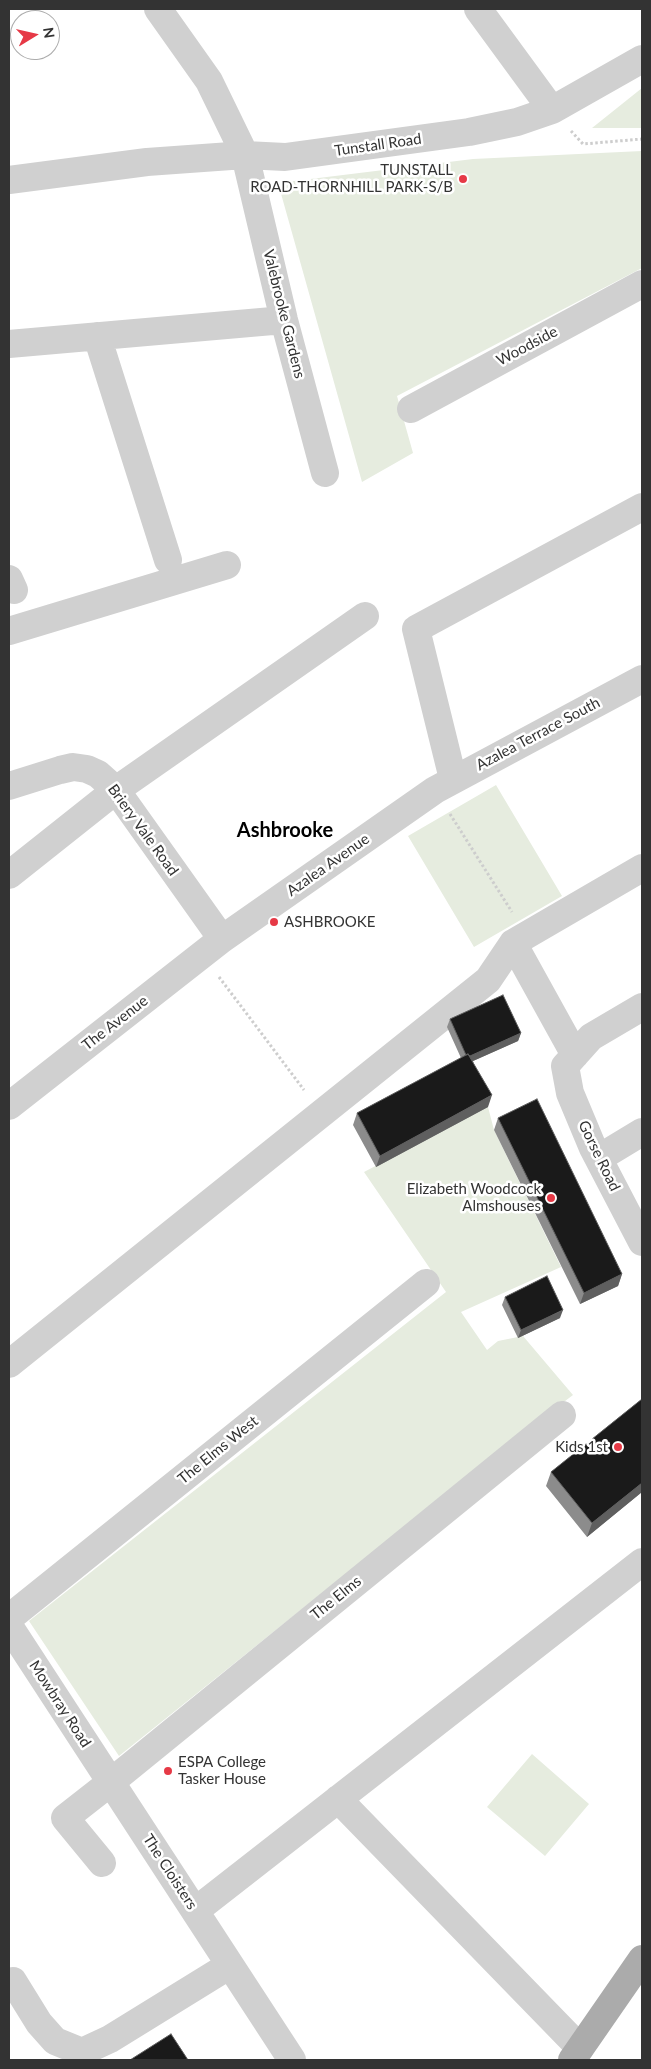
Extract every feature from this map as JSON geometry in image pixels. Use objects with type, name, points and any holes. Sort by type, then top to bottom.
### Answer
[{"type":"main road","points":[[576,2054],[642,1959]]},
{"type":"street","name":"Valebrooke Gardens","points":[[158,9],[209,81],[245,156],[284,320],[325,473]]},
{"type":"street","points":[[478,9],[552,110]]},
{"type":"street","name":"Tunstall Road","points":[[9,180],[147,162],[245,156],[285,158],[469,132],[517,122],[552,110],[642,58]]},
{"type":"street","name":"Woodside","points":[[411,409],[642,284]]},
{"type":"street","points":[[9,344],[284,320]]},
{"type":"street","points":[[97,336],[168,560]]},
{"type":"street","points":[[444,785],[416,630],[642,507]]},
{"type":"street","points":[[9,631],[227,565]]},
{"type":"street","points":[[9,874],[116,790],[365,616]]},
{"type":"street","name":"Azalea Terrace South","points":[[444,785],[642,679]]},
{"type":"street","name":"Briery Vale Road","points":[[9,786],[60,770],[73,768],[87,769],[98,774],[116,790],[212,947]]},
{"type":"street","name":"Azalea Avenue","points":[[212,947],[444,785]]},
{"type":"street","points":[[9,1364],[488,980],[520,940],[642,868]]},
{"type":"street","name":"Gorse Road","points":[[520,940],[570,1060],[570,1093],[599,1158],[642,1242]]},
{"type":"street","name":"The Avenue","points":[[9,1106],[212,947]]},
{"type":"street","points":[[570,1060],[591,1037],[642,1007]]},
{"type":"street","points":[[599,1158],[642,1132]]},
{"type":"street","name":"The Elms West","points":[[9,1618],[426,1283]]},
{"type":"street","name":"The Elms","points":[[111,1782],[562,1415]]},
{"type":"street","points":[[195,1911],[642,1562]]},
{"type":"street","name":"Mowbray Road","points":[[9,1626],[111,1782]]},
{"type":"street","points":[[102,1862],[65,1818],[111,1782]]},
{"type":"street","name":"The Cloisters","points":[[111,1782],[292,2060]]},
{"type":"street","points":[[338,1799],[576,2054]]},
{"type":"street","points":[[13,1981],[39,2023],[55,2041],[82,2052],[110,2039],[230,1965]]},
{"type":"path","points":[[552,110],[583,144],[642,139]]},
{"type":"path","points":[[444,785],[520,940]]},
{"type":"path","points":[[212,947],[322,1114]]},
{"type":"shaded area","points":[[642,88],[642,128],[592,128]]},
{"type":"shaded area","points":[[642,151],[642,268],[397,396],[413,453],[362,482],[278,183],[473,159]]},
{"type":"shaded area","points":[[496,785],[562,896],[474,947],[408,836]]},
{"type":"shaded area","points":[[488,1107],[494,1130],[561,1267],[461,1312],[487,1350],[498,1341],[523,1336],[573,1395],[490,1458],[119,1756],[29,1621],[446,1292],[364,1172]]},
{"type":"shaded area","points":[[532,1754],[589,1804],[545,1856],[487,1807]]},
{"type":"building","points":[[503,995],[521,1033],[470,1056],[466,1055],[450,1019]]},
{"type":"building","name":"Elizabeth Woodcock Almshouses","points":[[468,1054],[492,1095],[380,1156],[357,1113]]},
{"type":"building","name":"Elizabeth Woodcock Almshouses","points":[[537,1099],[622,1274],[584,1293],[498,1118]]},
{"type":"building","points":[[547,1276],[563,1310],[521,1330],[505,1297]]},
{"type":"building","name":"Kids 1st","points":[[642,1399],[642,1483],[592,1523],[551,1472]]},
{"type":"building","points":[[171,2034],[188,2060],[130,2060]]},
{"type":"place","name":"TUNSTALL ROAD-THORNHILL PARK-S/B","points":[[463,179]]},
{"type":"place","name":"ASHBROOKE","points":[[274,922]]},
{"type":"place","name":"Elizabeth Woodcock Almshouses","points":[[551,1198]]},
{"type":"place","name":"Kids 1st","points":[[618,1447]]},
{"type":"place","name":"ESPA College Tasker House","points":[[168,1771]]},
{"type":"district","name":"Ashbrooke","points":[[285,831]]}]
